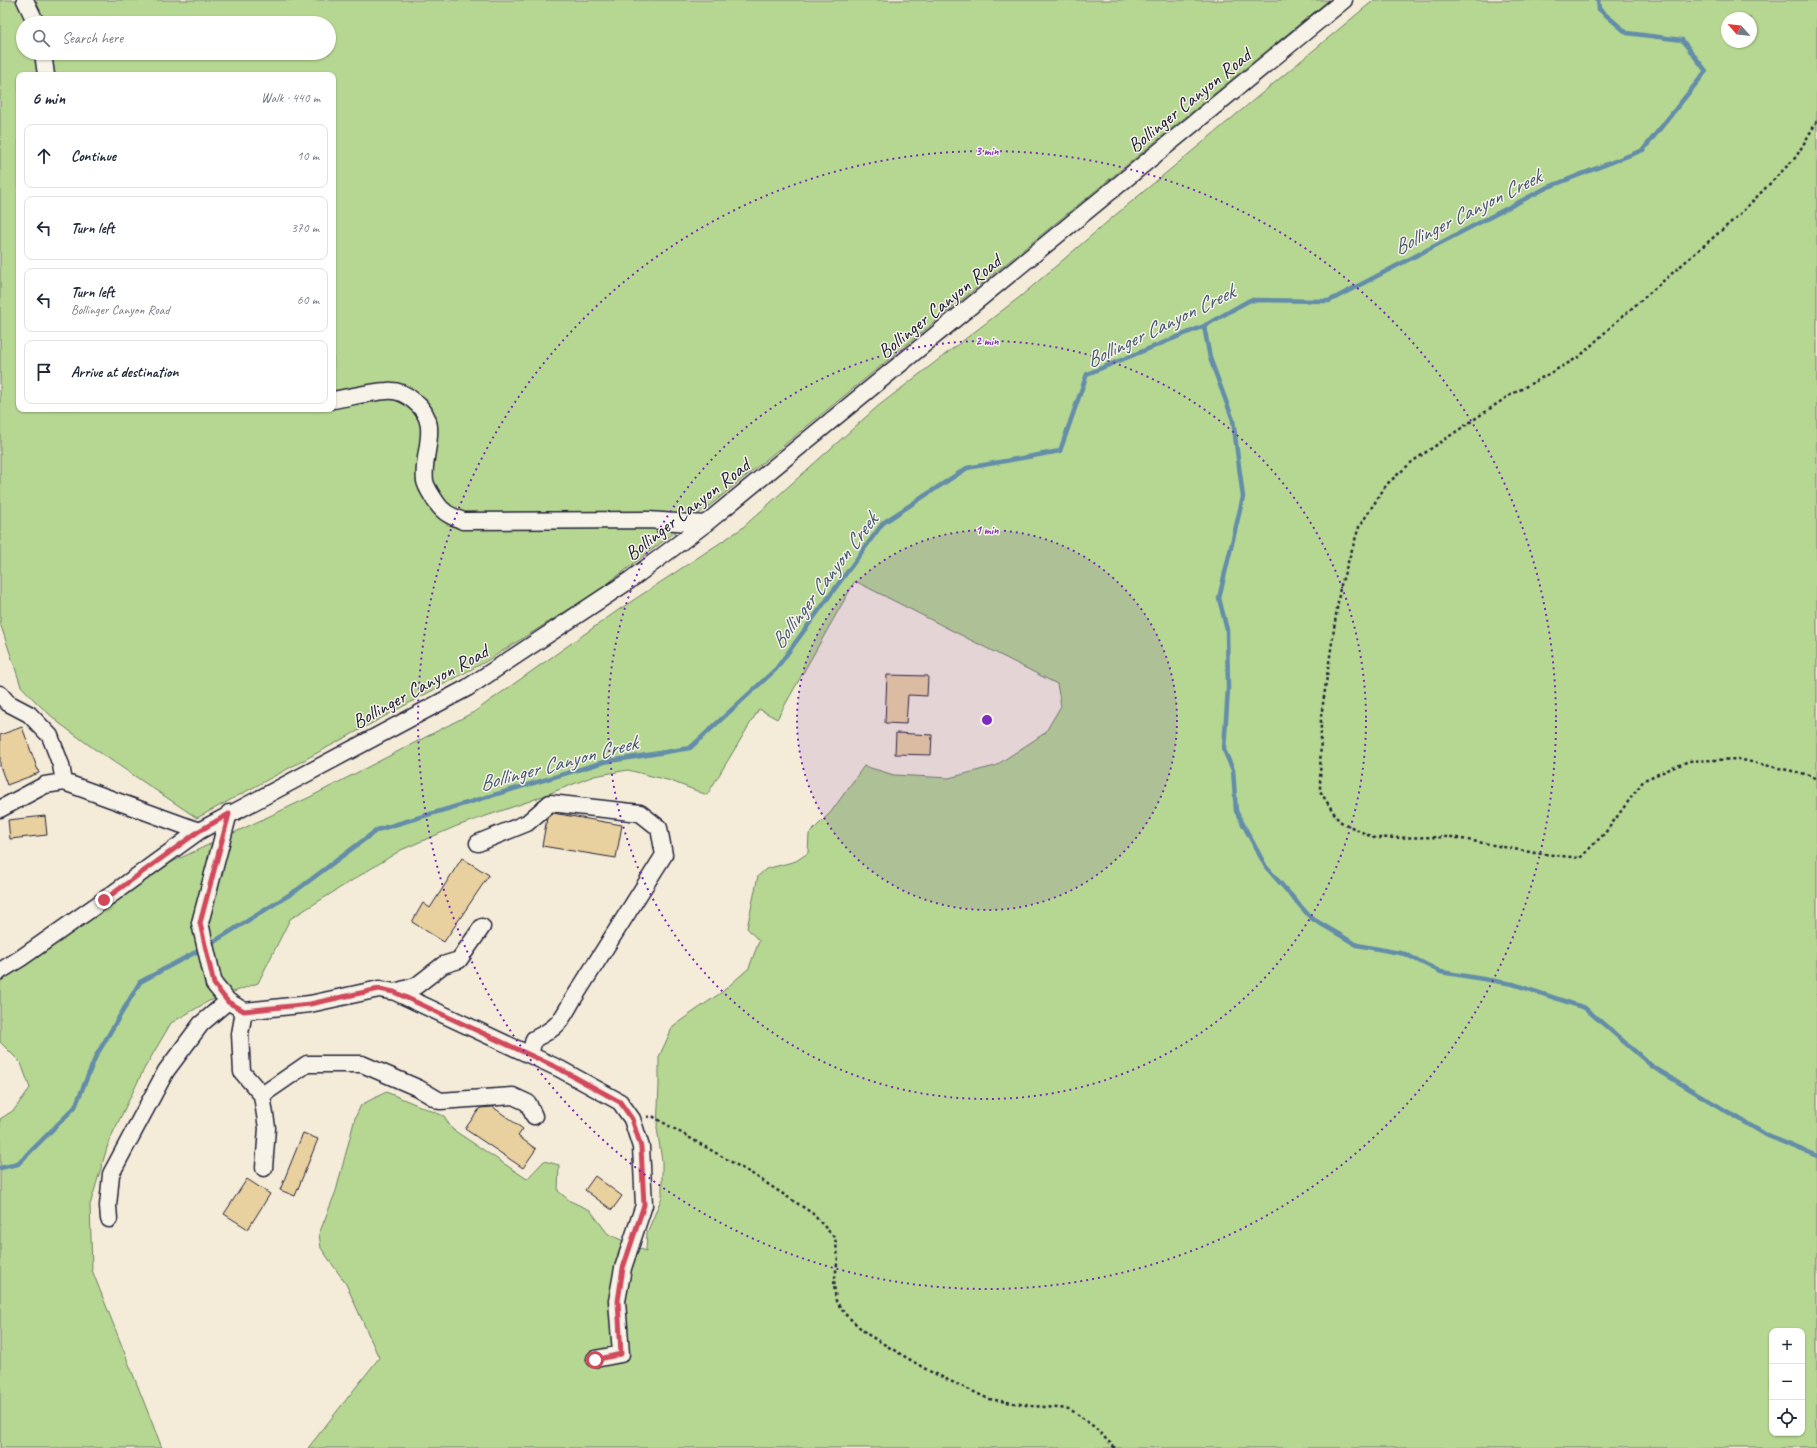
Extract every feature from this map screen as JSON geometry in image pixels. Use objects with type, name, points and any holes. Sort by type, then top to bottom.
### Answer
[{"type":"street","points":[[25,0],[33,16]]},
{"type":"street","name":"Bollinger Canyon Road","points":[[0,971],[72,922],[199,831],[467,688],[630,580],[705,524],[1344,0]]},
{"type":"street","points":[[44,60],[46,72]]},
{"type":"street","points":[[336,399],[388,390],[407,394],[421,406],[429,423],[430,442],[426,461],[425,482],[443,511],[463,521],[648,520],[705,524]]},
{"type":"street","points":[[0,694],[8,703],[29,714],[50,736],[61,765],[64,782]]},
{"type":"street","points":[[0,810],[45,785],[64,782],[199,831]]},
{"type":"street","points":[[478,843],[527,823],[550,804],[640,813],[659,828],[664,855],[561,1021],[551,1030],[534,1039],[530,1056]]},
{"type":"street","points":[[229,814],[200,923],[214,984],[228,1002],[244,1011],[310,1004],[379,989],[394,992],[560,1069],[620,1102],[632,1119],[641,1147],[644,1205],[623,1268],[618,1301],[621,1354],[595,1360]]},
{"type":"street","points":[[394,992],[416,986],[444,965],[459,960],[482,927]]},
{"type":"street","points":[[109,1219],[108,1206],[111,1174],[166,1071],[202,1024],[228,1002]]},
{"type":"street","points":[[244,1011],[240,1034],[242,1072],[262,1095],[267,1128],[264,1168]]},
{"type":"street","points":[[262,1095],[307,1064],[362,1064],[418,1088],[440,1101],[513,1096],[528,1103],[534,1116]]},
{"type":"path","points":[[1817,121],[1796,157],[1738,216],[1578,357],[1507,397],[1413,461],[1387,484],[1359,527],[1340,588],[1321,717],[1320,791],[1339,821],[1374,838],[1452,837],[1535,853],[1580,858],[1605,833],[1644,780],[1689,761],[1738,759],[1810,775],[1817,779]]},
{"type":"path","points":[[632,1119],[652,1116],[754,1175],[812,1214],[835,1238],[838,1256],[834,1285],[836,1302],[845,1314],[867,1334],[929,1371],[988,1399],[1070,1409],[1093,1426],[1115,1448]]},
{"type":"green space","points":[[0,0],[1329,0],[713,503],[598,591],[485,662],[197,818],[93,748],[59,723],[21,686],[0,623]]},
{"type":"green space","points":[[1374,0],[1817,0],[1817,1448],[308,1448],[379,1358],[346,1284],[321,1248],[319,1234],[336,1191],[355,1118],[361,1105],[386,1092],[444,1116],[452,1129],[527,1179],[544,1161],[559,1165],[558,1191],[570,1201],[590,1210],[608,1234],[646,1251],[647,1233],[662,1197],[662,1161],[657,1128],[659,1057],[673,1026],[722,992],[749,968],[759,941],[747,928],[758,876],[766,869],[796,861],[808,853],[809,834],[831,812],[864,766],[894,775],[949,778],[995,766],[1045,733],[1061,706],[1057,684],[855,581],[777,719],[759,709],[707,795],[671,781],[628,770],[594,776],[530,801],[457,826],[401,850],[290,919],[258,983],[209,1001],[171,1023],[144,1069],[109,1141],[90,1205],[92,1270],[162,1448],[0,1448],[0,1119],[14,1110],[30,1088],[21,1063],[0,1042],[0,982],[172,862],[310,797],[474,712],[617,611],[741,529],[877,407],[1021,296],[1113,217]]},
{"type":"building","points":[[887,675],[928,676],[927,696],[908,695],[906,724],[885,723]]},
{"type":"building","points":[[22,727],[39,773],[7,785],[0,766],[0,735]]},
{"type":"building","points":[[896,733],[932,735],[931,755],[895,754]]},
{"type":"building","points":[[553,813],[622,825],[616,858],[542,846],[547,818]]},
{"type":"building","points":[[45,816],[47,835],[10,839],[8,820]]},
{"type":"building","points":[[462,858],[489,875],[444,942],[412,922],[423,903],[430,908]]},
{"type":"building","points":[[493,1107],[523,1129],[518,1136],[536,1149],[523,1168],[465,1129],[480,1108]]},
{"type":"building","points":[[303,1133],[318,1139],[295,1196],[280,1190]]},
{"type":"building","points":[[595,1176],[622,1196],[612,1210],[585,1190]]},
{"type":"building","points":[[247,1179],[270,1194],[248,1229],[224,1214]]},
{"type":"waterway","name":"Bollinger Canyon Creek","points":[[0,1168],[18,1164],[75,1107],[96,1056],[140,982],[207,946],[297,890],[377,830],[604,762],[690,748],[776,669],[883,523],[967,468],[1060,451],[1087,374],[1204,326],[1250,300],[1329,301],[1546,188],[1643,150],[1706,71],[1682,40],[1627,33],[1599,9],[1598,0]]},
{"type":"waterway","points":[[1204,326],[1210,358],[1233,420],[1243,497],[1219,598],[1227,630],[1228,689],[1224,750],[1233,770],[1236,811],[1266,867],[1311,918],[1357,945],[1405,954],[1441,972],[1513,984],[1585,1008],[1653,1067],[1768,1136],[1817,1156]]},
{"type":"route","points":[[104,900],[199,831],[229,814],[200,923],[214,984],[228,1002],[244,1011],[310,1004],[379,989],[394,992],[560,1069],[620,1102],[632,1119],[641,1147],[644,1205],[623,1268],[618,1301],[621,1354],[595,1360]]}]
